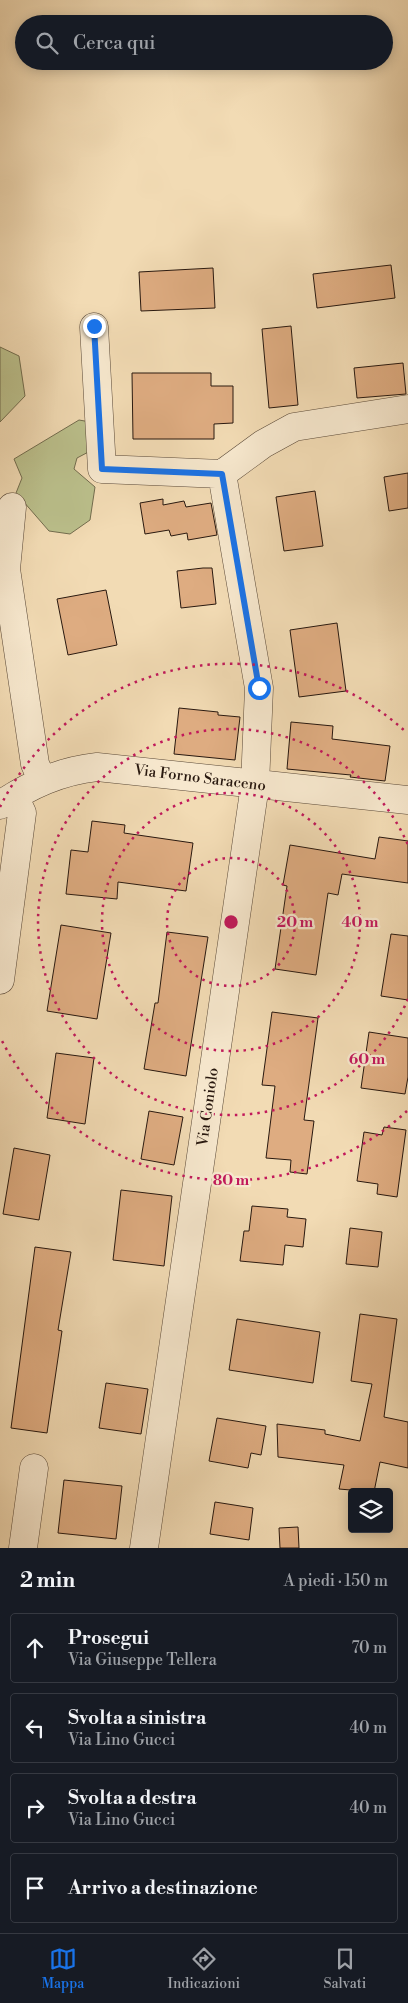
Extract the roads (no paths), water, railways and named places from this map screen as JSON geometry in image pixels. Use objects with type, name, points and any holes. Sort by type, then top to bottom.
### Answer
[{"type":"street","points":[[94,326],[102,469],[222,474],[263,444],[294,427],[408,410]]},
{"type":"street","name":"Via Coniolo","points":[[144,1548],[255,785],[259,688],[222,474]]},
{"type":"street","points":[[12,507],[3,568],[35,764],[42,780]]},
{"type":"street","name":"Via Forno Saraceno","points":[[7,801],[42,780],[81,769],[97,768],[147,771],[255,785],[408,800]]},
{"type":"street","points":[[0,980],[22,813],[7,801]]},
{"type":"street","points":[[23,1548],[34,1468]]}]
